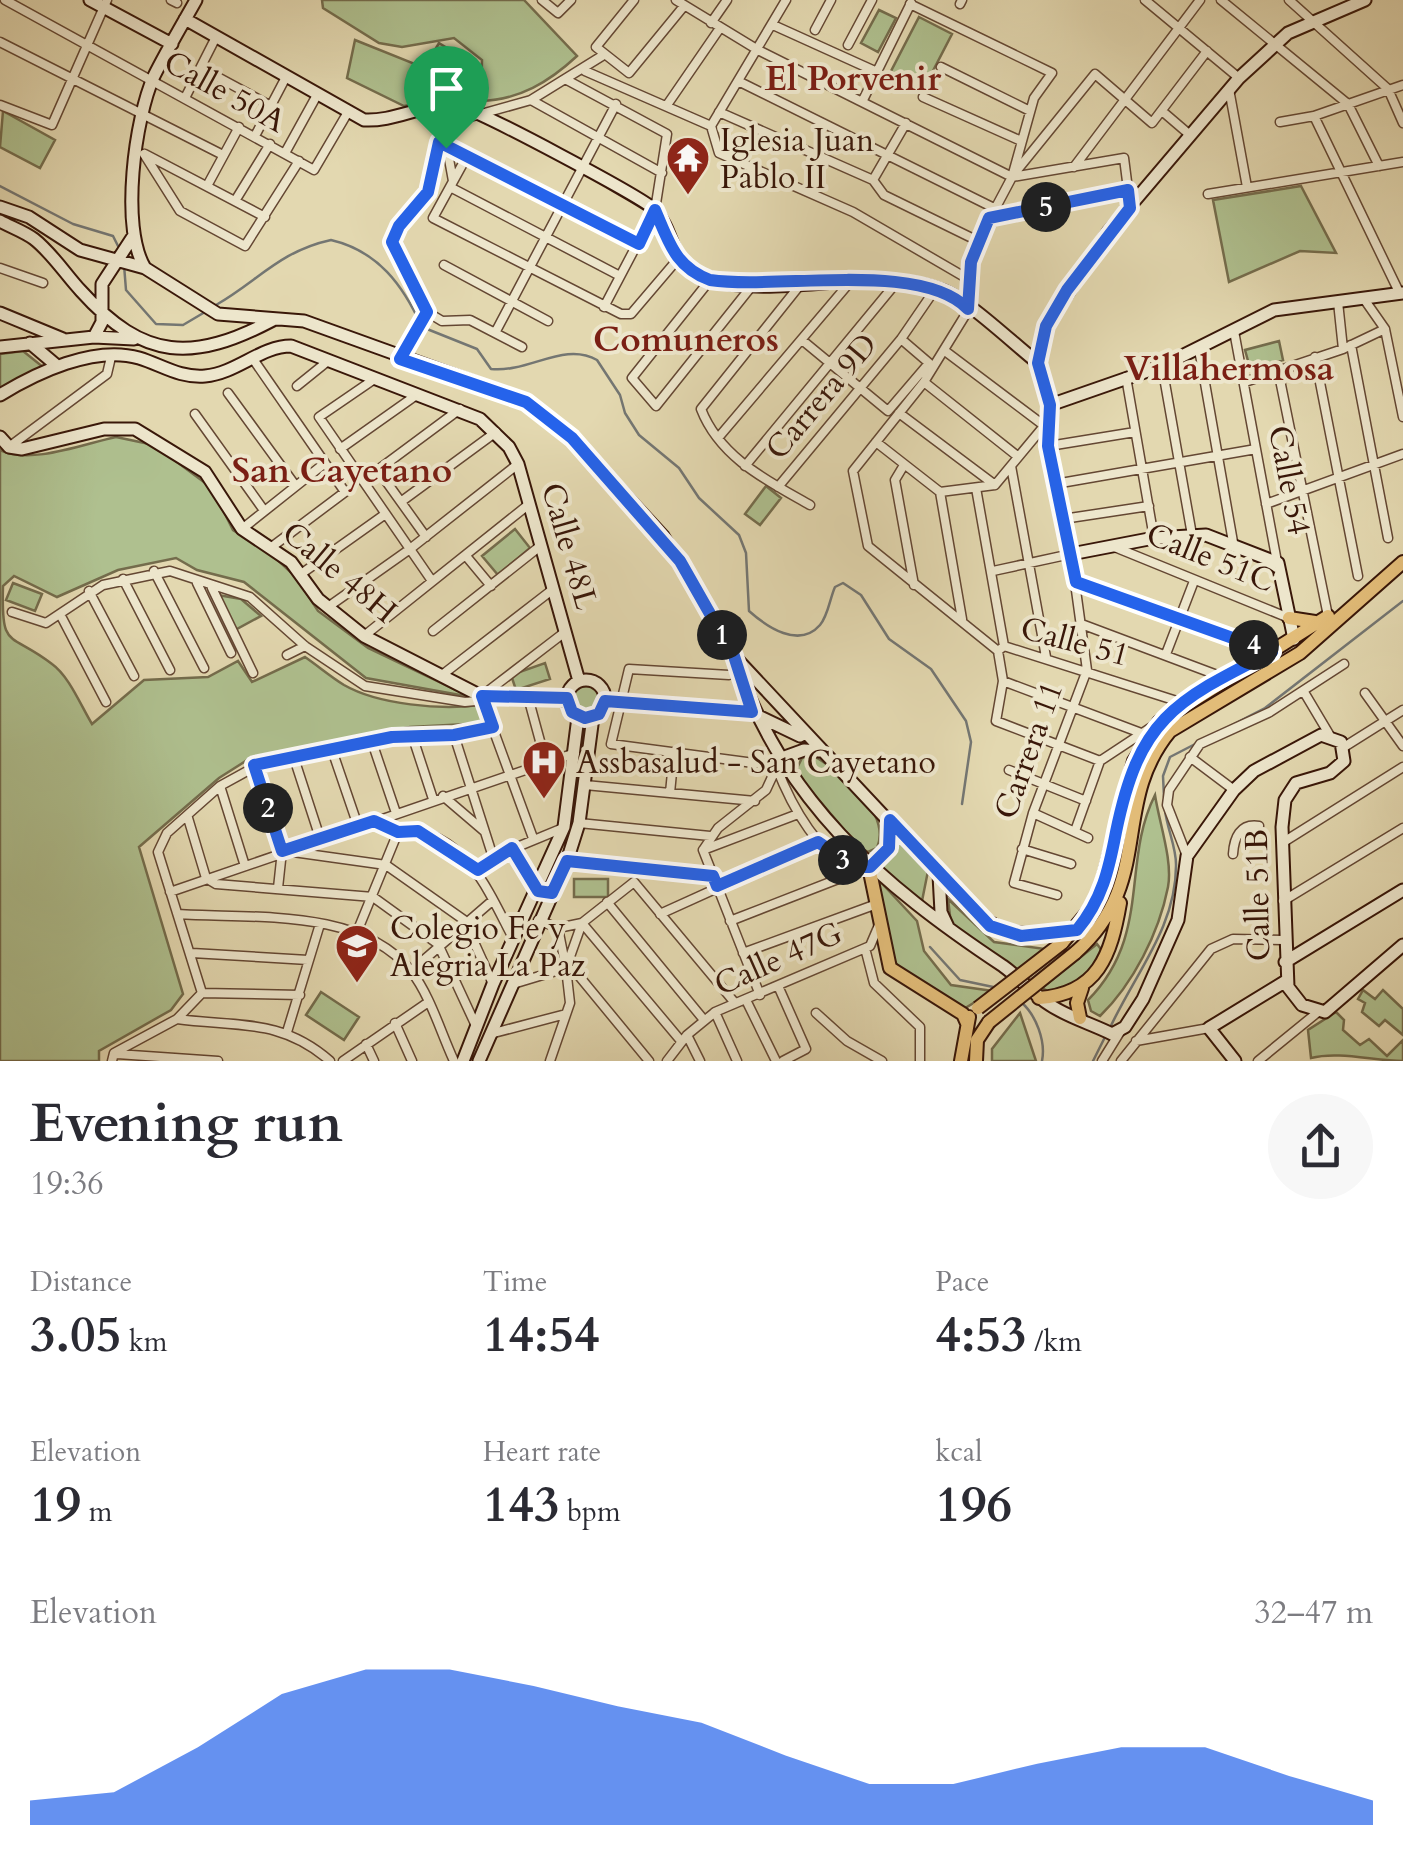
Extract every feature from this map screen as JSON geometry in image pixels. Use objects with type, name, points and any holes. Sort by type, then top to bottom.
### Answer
[{"type":"main road","points":[[961,1061],[967,1022],[978,1008],[1077,930],[1106,880],[1134,760],[1160,722],[1225,678],[1287,650],[1403,552]]},
{"type":"main road","points":[[1080,1018],[1077,1003],[1082,988],[1102,968],[1111,952],[1139,787],[1156,747],[1192,714],[1287,650],[1403,562]]},
{"type":"main road","points":[[1289,618],[1323,619]]},
{"type":"main road","points":[[870,867],[884,957],[900,978],[963,1014],[967,1022]]},
{"type":"main road","points":[[939,875],[974,913],[1005,932],[1040,936],[1077,930]]},
{"type":"main road","points":[[976,1061],[977,1040],[989,1022],[1095,935],[1123,886]]},
{"type":"main road","points":[[1095,935],[1108,939],[1111,952]]},
{"type":"main road","points":[[1040,998],[1082,988]]},
{"type":"street","name":"Calle 50A","points":[[5,0],[186,96],[314,170],[348,112]]},
{"type":"street","points":[[90,0],[105,4],[172,44]]},
{"type":"street","points":[[140,266],[133,234],[143,114],[153,78],[196,0]]},
{"type":"street","points":[[542,0],[559,13],[572,0]]},
{"type":"street","points":[[522,347],[470,320],[442,321],[425,316],[392,242],[399,226],[428,192],[453,124],[531,100],[585,71],[634,0]]},
{"type":"street","points":[[668,104],[716,26],[727,0]]},
{"type":"street","points":[[786,0],[711,126],[719,153],[853,212],[968,279]]},
{"type":"street","points":[[816,30],[831,0]]},
{"type":"street","points":[[848,45],[872,0]]},
{"type":"street","points":[[1145,0],[1240,78]]},
{"type":"street","points":[[1074,167],[1200,0]]},
{"type":"street","points":[[1220,0],[1348,104],[1379,166]]},
{"type":"street","points":[[1288,0],[1388,89],[1403,124]]},
{"type":"street","points":[[186,19],[348,112],[377,121],[442,106],[460,106],[483,115],[655,210],[677,260],[691,273],[710,280],[754,283],[852,280],[936,288],[956,296],[1038,363],[1046,326],[1067,290],[1228,89],[1272,46],[1314,21],[1366,0]]},
{"type":"street","points":[[862,102],[911,2],[1052,73],[1019,140],[1012,177]]},
{"type":"street","points":[[599,52],[629,73],[680,3],[758,50],[1012,177],[1124,158],[1130,208]]},
{"type":"street","points":[[0,104],[52,126],[105,4]]},
{"type":"street","points":[[773,25],[877,72]]},
{"type":"street","points":[[186,96],[216,37]]},
{"type":"street","points":[[0,42],[223,155]]},
{"type":"street","points":[[945,351],[1046,422],[995,485],[940,492],[876,442],[924,382],[968,309],[968,279],[978,242],[1012,177],[1095,74],[1152,123],[1207,51]]},
{"type":"street","points":[[942,67],[1030,112]]},
{"type":"street","points":[[201,68],[270,106]]},
{"type":"street","points":[[585,71],[711,126]]},
{"type":"street","points":[[255,136],[286,77]]},
{"type":"street","points":[[566,78],[667,134],[655,210],[604,306]]},
{"type":"street","points":[[738,81],[994,208]]},
{"type":"street","points":[[1280,122],[1314,116],[1403,85]]},
{"type":"street","points":[[1228,89],[1246,187]]},
{"type":"street","points":[[285,152],[318,95]]},
{"type":"street","points":[[923,97],[1019,140]]},
{"type":"street","points":[[531,100],[662,172]]},
{"type":"street","points":[[495,333],[616,104]]},
{"type":"street","points":[[1162,110],[1190,135]]},
{"type":"street","points":[[719,112],[872,180],[884,195],[978,242]]},
{"type":"street","points":[[1050,405],[1162,366],[1274,310],[1402,294],[1314,116]]},
{"type":"street","points":[[872,180],[906,123]]},
{"type":"street","points":[[207,186],[239,127]]},
{"type":"street","points":[[235,200],[270,144]]},
{"type":"street","points":[[443,144],[639,244]]},
{"type":"street","points":[[443,144],[451,184],[620,276]]},
{"type":"street","points":[[140,151],[264,218]]},
{"type":"street","points":[[140,151],[180,211],[244,246],[299,161]]},
{"type":"street","points":[[467,156],[433,218],[528,269],[604,306],[631,314],[677,260]]},
{"type":"street","points":[[1208,194],[1403,162]]},
{"type":"street","points":[[989,218],[1128,190]]},
{"type":"street","points":[[0,207],[29,217],[54,236],[102,257],[122,258],[140,266],[218,314],[304,321],[526,402],[572,438],[662,536],[734,656],[808,740],[890,820],[939,875],[941,912],[951,933]]},
{"type":"street","points":[[0,221],[34,239],[102,315],[138,340]]},
{"type":"street","points":[[94,337],[102,315],[100,294],[105,278],[122,258],[133,234]]},
{"type":"street","points":[[444,265],[548,321]]},
{"type":"street","points":[[0,268],[43,283]]},
{"type":"street","points":[[710,280],[632,378],[656,406],[754,283]]},
{"type":"street","points":[[718,438],[852,280]]},
{"type":"street","points":[[744,466],[896,283]]},
{"type":"street","points":[[800,284],[700,409],[718,438],[744,466],[810,505]]},
{"type":"street","name":"Carrera 9D","points":[[778,486],[902,339],[936,288]]},
{"type":"street","points":[[1364,299],[1385,329],[1403,417]]},
{"type":"street","points":[[1338,302],[1388,538]]},
{"type":"street","points":[[0,313],[62,339]]},
{"type":"street","points":[[234,316],[239,328],[235,340]]},
{"type":"street","points":[[400,359],[425,316]]},
{"type":"street","points":[[0,347],[94,337],[138,340],[186,350],[235,340],[277,318]]},
{"type":"street","points":[[1245,382],[1347,347],[1385,329]]},
{"type":"street","name":"Calle 54","points":[[1234,331],[1289,618],[1287,650]]},
{"type":"street","points":[[79,338],[83,361]]},
{"type":"street","points":[[802,340],[888,411],[928,362],[902,339]]},
{"type":"street","points":[[30,343],[56,365]]},
{"type":"street","points":[[0,395],[56,365],[111,357],[141,358],[188,376],[228,372],[278,346],[291,346],[415,396],[460,409],[496,432],[402,501]]},
{"type":"street","points":[[1200,349],[1233,542]]},
{"type":"street","points":[[4,442],[107,374],[111,357]]},
{"type":"street","points":[[1315,357],[1358,576]]},
{"type":"street","points":[[253,359],[345,492],[273,546]]},
{"type":"street","points":[[298,386],[328,361]]},
{"type":"street","name":"Carrera 11","points":[[1038,363],[1050,405],[1046,422],[1048,446],[1084,625],[1087,670],[1033,813],[1014,883],[1057,895]]},
{"type":"street","points":[[1162,366],[1192,535]]},
{"type":"street","points":[[1278,370],[1323,619]]},
{"type":"street","points":[[1126,378],[1154,538]]},
{"type":"street","points":[[373,380],[319,418],[432,582]]},
{"type":"street","points":[[924,382],[1016,455]]},
{"type":"street","points":[[228,393],[295,485]]},
{"type":"street","points":[[340,449],[415,396]]},
{"type":"street","points":[[363,481],[460,409]]},
{"type":"street","points":[[195,414],[263,509]]},
{"type":"street","points":[[899,414],[995,485]]},
{"type":"street","name":"Calle 48H","points":[[4,442],[22,449],[104,429],[136,429],[206,472],[242,529],[273,546],[328,607],[364,636],[482,696],[567,698]]},
{"type":"street","name":"Calle 48L","points":[[496,432],[518,464],[579,682]]},
{"type":"street","points":[[1048,446],[1135,432]]},
{"type":"street","name":"Calle 51","points":[[876,442],[856,466],[852,478],[868,546],[1001,649],[1046,657],[1183,703]]},
{"type":"street","points":[[1055,484],[1256,449]]},
{"type":"street","points":[[1266,504],[1403,454]]},
{"type":"street","points":[[242,529],[325,463]]},
{"type":"street","points":[[328,607],[410,550],[518,464]]},
{"type":"street","points":[[904,465],[895,480],[914,585]]},
{"type":"street","points":[[1011,466],[1046,657]]},
{"type":"street","points":[[378,470],[426,537]]},
{"type":"street","points":[[976,488],[994,570],[1001,649],[1003,680],[996,721],[1100,761]]},
{"type":"street","points":[[940,492],[962,619]]},
{"type":"street","points":[[364,636],[528,505]]},
{"type":"street","points":[[1063,519],[1148,506]]},
{"type":"street","points":[[301,574],[384,515]]},
{"type":"street","name":"Calle 51C","points":[[994,570],[1154,538],[1192,535],[1233,542],[1278,563]]},
{"type":"street","name":"Calle 51C","points":[[1112,546],[1289,618]]},
{"type":"street","points":[[433,632],[539,547]]},
{"type":"street","points":[[466,556],[490,586]]},
{"type":"street","points":[[154,572],[204,668]]},
{"type":"street","points":[[12,612],[40,624],[61,616],[90,591],[123,579],[154,572],[179,574],[212,588],[250,597],[305,646],[365,686],[464,702],[482,696],[565,632]]},
{"type":"street","points":[[123,579],[170,670]]},
{"type":"street","points":[[1166,654],[1194,581]]},
{"type":"street","points":[[1076,582],[1287,650]]},
{"type":"street","points":[[197,583],[231,652]]},
{"type":"street","points":[[212,588],[253,673]]},
{"type":"street","points":[[442,675],[552,590]]},
{"type":"street","points":[[90,591],[134,676]]},
{"type":"street","points":[[61,616],[106,702]]},
{"type":"street","points":[[1084,625],[1225,678]]},
{"type":"street","points":[[287,656],[305,646]]},
{"type":"street","points":[[734,656],[752,712],[779,762],[870,867],[951,933],[1017,976],[1040,998],[1116,1033]]},
{"type":"street","points":[[1102,1061],[1116,1033],[1143,999],[1178,920],[1186,856],[1168,805],[1169,790],[1200,744],[1304,692],[1344,664]]},
{"type":"street","points":[[729,675],[630,668],[611,744],[779,762],[804,750],[819,750]]},
{"type":"street","points":[[1003,680],[1140,733]]},
{"type":"street","points":[[464,1061],[492,984],[564,828],[578,716],[567,698],[579,682],[598,684],[605,701]]},
{"type":"street","points":[[1304,692],[1330,734],[1344,747],[1403,710]]},
{"type":"street","points":[[1364,693],[1403,746]]},
{"type":"street","points":[[482,696],[533,838]]},
{"type":"street","points":[[528,698],[546,763]]},
{"type":"street","points":[[605,701],[752,712],[808,740]]},
{"type":"street","points":[[479,1061],[567,861],[579,823],[593,717],[605,701]]},
{"type":"street","points":[[578,716],[593,717]]},
{"type":"street","points":[[1075,831],[1100,761],[1160,722]]},
{"type":"street","points":[[202,992],[170,892],[160,842],[220,786],[254,765],[293,756],[493,727]]},
{"type":"street","points":[[1186,856],[1234,790],[1277,756],[1312,738],[1330,734]]},
{"type":"street","points":[[454,735],[493,856]]},
{"type":"street","points":[[412,736],[433,800]]},
{"type":"street","points":[[372,742],[396,813]]},
{"type":"street","name":"Calle 51B","points":[[1318,1012],[1296,999],[1286,981],[1282,843],[1290,790],[1304,779],[1339,768],[1344,747]]},
{"type":"street","points":[[332,750],[358,826]]},
{"type":"street","points":[[670,793],[674,752]]},
{"type":"street","points":[[170,892],[575,753]]},
{"type":"street","points":[[293,756],[320,838]]},
{"type":"street","points":[[1190,757],[1234,790]]},
{"type":"street","points":[[779,762],[784,786],[818,842],[855,867],[870,867]]},
{"type":"street","points":[[760,995],[703,850],[710,836],[766,790],[779,762]]},
{"type":"street","points":[[254,765],[282,851],[278,888]]},
{"type":"street","points":[[1282,843],[1403,768]]},
{"type":"street","points":[[1009,770],[1086,801]]},
{"type":"street","points":[[585,785],[755,800]]},
{"type":"street","points":[[220,786],[245,866]]},
{"type":"street","points":[[766,790],[784,786]]},
{"type":"street","points":[[443,796],[484,830]]},
{"type":"street","points":[[1033,813],[1088,838]]},
{"type":"street","points":[[703,850],[798,814]]},
{"type":"street","points":[[188,818],[206,878],[216,884],[373,897],[438,944],[477,1028]]},
{"type":"street","points":[[730,921],[870,867],[889,848],[890,820]]},
{"type":"street","points":[[374,821],[398,832],[418,831],[478,870],[514,938]]},
{"type":"street","points":[[579,823],[710,836]]},
{"type":"street","points":[[1233,854],[1233,840],[1241,831],[1259,826]]},
{"type":"street","points":[[478,870],[493,856],[564,828]]},
{"type":"street","points":[[1283,901],[1403,828]]},
{"type":"street","points":[[357,932],[398,832]]},
{"type":"street","points":[[660,914],[818,842]]},
{"type":"street","points":[[512,848],[538,891]]},
{"type":"street","points":[[1022,848],[1071,864]]},
{"type":"street","points":[[282,851],[386,866],[464,920],[492,984]]},
{"type":"street","points":[[567,861],[713,876]]},
{"type":"street","points":[[566,968],[582,924],[634,882],[735,1003]]},
{"type":"street","points":[[1284,962],[1403,890]]},
{"type":"street","points":[[538,891],[552,893]]},
{"type":"street","points":[[412,971],[464,920],[492,900]]},
{"type":"street","points":[[608,902],[704,1020]]},
{"type":"street","points":[[743,953],[874,905]]},
{"type":"street","points":[[178,914],[320,924],[357,932],[412,971],[454,1061]]},
{"type":"street","points":[[538,920],[558,928],[582,924]]},
{"type":"street","points":[[287,1032],[320,924]]},
{"type":"street","points":[[582,924],[700,1061]]},
{"type":"street","name":"Calle 47G","points":[[667,1061],[684,1038],[715,1012],[779,988],[867,947],[879,924]]},
{"type":"street","points":[[550,1061],[570,1003],[558,928]]},
{"type":"street","points":[[1121,1061],[1211,949],[1233,939],[1284,940]]},
{"type":"street","points":[[1258,1061],[1318,1012],[1335,1005],[1403,946]]},
{"type":"street","points":[[867,947],[874,983],[920,1026],[920,1061]]},
{"type":"street","name":"Calle 47G","points":[[867,947],[884,957]]},
{"type":"street","points":[[192,953],[308,960]]},
{"type":"street","points":[[510,985],[566,968],[579,976],[649,1061]]},
{"type":"street","points":[[1136,1041],[1208,1028],[1286,981]]},
{"type":"street","points":[[746,1000],[780,1061],[806,1049],[779,988]]},
{"type":"street","points":[[113,1057],[177,1019],[202,992],[300,994]]},
{"type":"street","points":[[343,1061],[427,1003]]},
{"type":"street","points":[[715,1012],[738,1061]]},
{"type":"street","points":[[816,1013],[847,1041],[882,1061]]},
{"type":"street","points":[[490,1034],[566,1014]]},
{"type":"street","points":[[177,1019],[287,1032],[330,1061]]},
{"type":"street","points":[[395,1023],[412,1061]]},
{"type":"street","points":[[1208,1028],[1235,1061]]},
{"type":"street","points":[[366,1044],[374,1061]]},
{"type":"street","points":[[113,1057],[218,1061]]},
{"type":"green space","points":[[322,0],[524,0],[577,56],[533,88],[481,101],[482,60],[454,38],[402,47],[379,43],[323,8]]},
{"type":"green space","points":[[879,10],[896,18],[878,52],[861,43]]},
{"type":"green space","points":[[919,17],[952,34],[922,92],[889,75]]},
{"type":"green space","points":[[355,40],[415,64],[466,96],[404,106],[347,78]]},
{"type":"green space","points":[[439,43],[479,68],[467,89],[426,65]]},
{"type":"green space","points":[[3,111],[55,140],[40,168],[0,147]]},
{"type":"green space","points":[[1301,186],[1336,253],[1300,251],[1229,282],[1213,200]]},
{"type":"green space","points":[[1279,341],[1283,360],[1250,368],[1245,350]]},
{"type":"green space","points":[[23,351],[43,367],[0,393],[0,354]]},
{"type":"green space","points":[[116,437],[154,445],[212,488],[233,530],[270,553],[296,577],[318,611],[368,648],[471,697],[366,678],[244,582],[197,570],[176,558],[118,570],[57,597],[14,576],[3,586],[6,631],[58,669],[92,724],[144,680],[208,677],[238,661],[252,682],[305,657],[344,685],[375,697],[429,706],[480,705],[486,723],[410,727],[252,757],[219,778],[139,847],[183,994],[171,1010],[99,1051],[99,1061],[0,1061],[0,450],[42,454]]},
{"type":"green space","points":[[766,486],[781,498],[760,525],[745,514]]},
{"type":"green space","points":[[515,529],[530,548],[498,575],[482,556]]},
{"type":"green space","points":[[13,583],[42,594],[35,611],[6,600]]},
{"type":"green space","points":[[218,595],[241,599],[261,616],[235,630]]},
{"type":"green space","points":[[545,663],[550,679],[516,690],[511,675]]},
{"type":"green space","points":[[587,686],[598,690],[602,701],[598,712],[587,716],[576,712],[572,701],[576,690]]},
{"type":"green space","points":[[812,755],[861,794],[877,821],[877,848],[868,852],[858,846],[802,780],[797,768],[802,758]]},
{"type":"green space","points":[[1155,795],[1169,865],[1164,904],[1134,973],[1100,1016],[1091,1011],[1088,1000],[1121,950],[1133,899],[1139,847]]},
{"type":"green space","points":[[894,835],[928,871],[921,906],[877,868]]},
{"type":"green space","points":[[875,876],[917,921],[924,951],[951,985],[993,991],[962,1010],[908,982],[894,960]]},
{"type":"green space","points":[[574,879],[608,879],[608,897],[574,897]]},
{"type":"green space","points":[[948,899],[994,942],[1045,949],[1015,972],[951,924]]},
{"type":"green space","points":[[1097,944],[1103,952],[1084,980],[1050,992],[1042,988]]},
{"type":"green space","points":[[1363,990],[1375,999],[1383,990],[1403,1009],[1403,1035],[1385,1020],[1379,1026],[1362,1012],[1365,1003],[1358,999]]},
{"type":"green space","points":[[321,992],[359,1017],[344,1040],[306,1015]]},
{"type":"green space","points":[[1336,1012],[1344,1020],[1343,1030],[1360,1045],[1369,1039],[1387,1056],[1403,1040],[1403,1061],[1345,1056],[1311,1058],[1308,1030]]},
{"type":"green space","points":[[1020,1013],[1036,1061],[992,1061],[992,1049]]},
{"type":"waterway","points":[[0,186],[73,224],[113,236],[119,248]]},
{"type":"waterway","points":[[216,305],[297,251],[331,240],[375,261],[397,284],[422,327],[477,349],[491,369],[519,367],[572,354],[597,360],[639,435],[679,468],[699,498],[739,535],[746,553],[749,611],[774,629],[803,635],[820,625],[835,587],[843,583],[861,595],[889,639],[931,669],[966,721],[971,742],[962,804]]},
{"type":"waterway","points":[[124,265],[126,290],[156,324],[183,325],[205,312]]},
{"type":"waterway","points":[[1164,797],[1163,776],[1170,757],[1265,708],[1403,601]]},
{"type":"waterway","points":[[1109,1030],[1162,930],[1169,909],[1176,864],[1165,810]]},
{"type":"waterway","points":[[930,947],[960,980],[998,988]]},
{"type":"waterway","points":[[1021,1002],[1039,1029],[1042,1061]]},
{"type":"waterway","points":[[1093,1061],[1105,1037]]},
{"type":"place","name":"Iglesia Juan Pablo II","points":[[688,196]]},
{"type":"place","name":"Assbasalud - San Cayetano","points":[[544,800]]},
{"type":"place","name":"Colegio Fe y Alegria La Paz","points":[[357,984]]},
{"type":"district","name":"El Porvenir","points":[[853,78]]},
{"type":"district","name":"Comuneros","points":[[686,339]]},
{"type":"district","name":"Villahermosa","points":[[1229,368]]},
{"type":"district","name":"San Cayetano","points":[[342,470]]},
{"type":"route","points":[[439,142],[446,148],[639,244],[655,210],[677,260],[691,273],[710,280],[896,283],[943,290],[956,296],[968,309],[971,262],[989,218],[1128,190],[1130,208],[1074,278],[1046,326],[1038,363],[1050,405],[1048,446],[1076,582],[1272,652],[1183,703],[1144,741],[1126,784],[1106,880],[1098,900],[1077,930],[1021,936],[990,926],[890,820],[889,848],[870,867],[855,867],[818,842],[717,886],[713,876],[567,861],[552,893],[538,891],[512,848],[493,856],[478,870],[418,831],[398,832],[374,821],[282,851],[254,765],[392,737],[454,735],[493,727],[482,696],[567,698],[572,712],[585,718],[599,714],[605,701],[752,712],[734,656],[680,561],[572,438],[526,402],[400,359],[427,312],[394,252],[394,232],[428,192],[439,142]]}]
